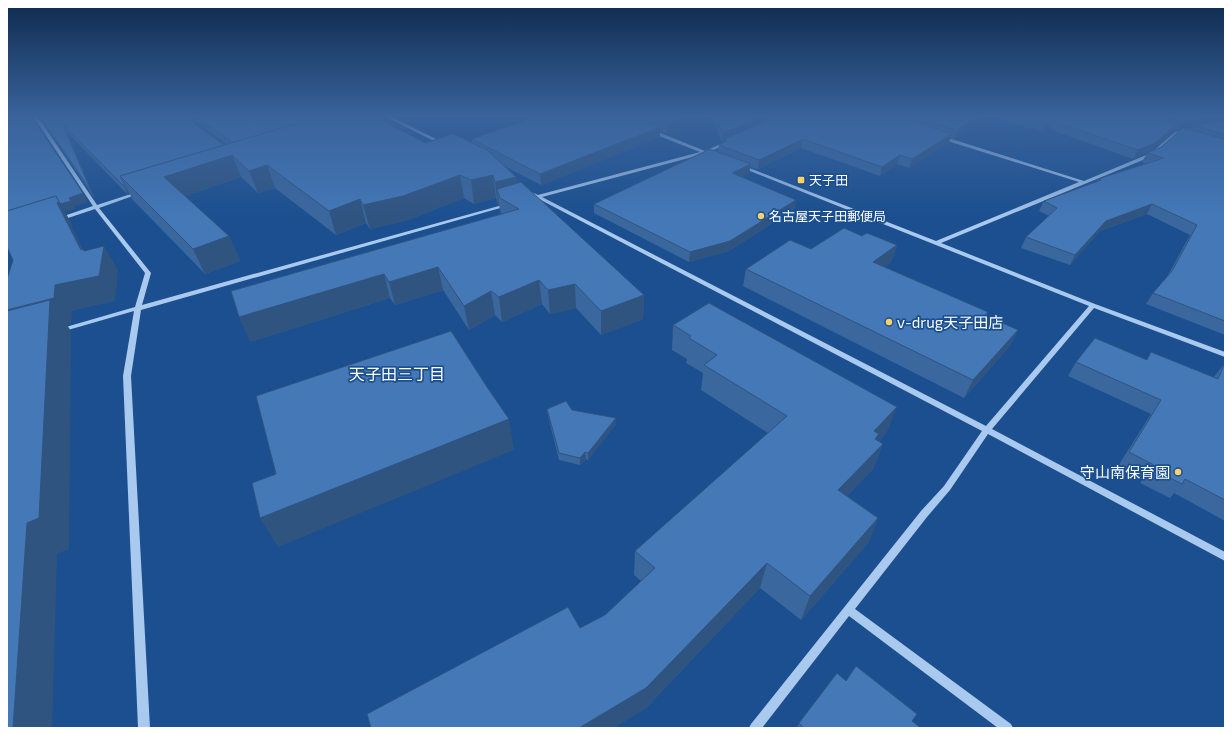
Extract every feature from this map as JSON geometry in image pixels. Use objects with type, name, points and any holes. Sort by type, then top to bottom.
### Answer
[{"type":"street","points":[[58,150],[96,207],[148,273],[138,308],[127,376],[144,728]]},
{"type":"street","points":[[701,150],[713,155]]},
{"type":"street","points":[[530,199],[709,150]]},
{"type":"street","points":[[981,150],[1083,182]]},
{"type":"street","points":[[936,243],[1153,154],[1157,150]]},
{"type":"street","points":[[735,164],[1093,305],[1225,355]]},
{"type":"street","points":[[525,189],[537,197],[987,430],[1225,557]]},
{"type":"street","points":[[52,221],[148,191]]},
{"type":"street","points":[[51,333],[515,203]]},
{"type":"street","points":[[755,728],[924,514],[947,488],[987,430],[1093,305]]},
{"type":"street","points":[[849,610],[1007,728]]},
{"type":"building","points":[[7,150],[54,150],[83,193],[69,198],[71,201],[60,204],[56,196],[7,211]]},
{"type":"building","points":[[63,150],[74,150],[91,191]]},
{"type":"building","points":[[88,150],[206,150],[120,176],[124,186]]},
{"type":"building","points":[[207,150],[487,150],[516,177],[495,182],[493,175],[471,180],[460,175],[403,196],[363,205],[360,199],[329,211],[267,165],[249,171],[232,155],[164,177],[229,236],[193,249],[120,176]]},
{"type":"building","points":[[494,150],[601,150],[540,174]]},
{"type":"building","points":[[707,150],[714,150],[751,164],[732,173],[796,200],[730,241],[690,252],[594,204]]},
{"type":"building","points":[[733,150],[779,150],[759,160]]},
{"type":"building","points":[[835,150],[926,150],[912,159],[900,155],[882,167]]},
{"type":"building","points":[[1153,150],[1225,150],[1225,321],[1153,293],[1172,271],[1197,225],[1152,204],[1106,221],[1075,255],[1026,237],[1057,208],[1044,201],[1101,180],[1098,179],[1164,158],[1147,153]]},
{"type":"building","points":[[521,182],[644,295],[601,311],[575,284],[548,290],[539,280],[499,297],[491,291],[464,306],[438,267],[389,282],[384,274],[239,317],[231,291],[519,209],[500,198],[497,189]]},
{"type":"building","points":[[56,196],[59,202],[57,203],[81,250],[83,249],[84,251],[104,246],[99,276],[55,285],[54,298],[7,310],[7,279],[13,260],[7,247],[7,211]]},
{"type":"building","points":[[844,228],[862,236],[867,233],[897,245],[873,262],[988,312],[985,315],[1018,330],[973,380],[746,269],[790,240],[811,249]]},
{"type":"building","points":[[50,300],[39,518],[27,523],[13,728],[7,728],[7,311]]},
{"type":"building","points":[[709,303],[897,407],[874,431],[879,434],[875,439],[883,444],[838,490],[878,518],[810,596],[767,563],[646,688],[579,728],[371,728],[367,714],[568,607],[580,628],[605,615],[655,568],[635,551],[787,416],[704,365],[717,355],[689,338],[691,336],[673,325]]},
{"type":"building","points":[[451,331],[509,419],[260,518],[252,483],[276,474],[256,396]]},
{"type":"building","points":[[1095,338],[1147,360],[1151,352],[1218,379],[1225,363],[1225,500],[1185,479],[1182,484],[1152,469],[1154,465],[1129,452],[1161,400],[1076,362]]},
{"type":"building","points":[[566,401],[572,410],[616,418],[588,453],[585,452],[580,458],[559,453],[547,409]]},
{"type":"building","points":[[856,666],[917,714],[912,721],[921,728],[804,728],[799,723],[837,673],[846,681]]},
{"type":"place","name":"天子田","points":[[801,180]]},
{"type":"place","name":"名古屋天子田郵便局","points":[[761,216]]},
{"type":"place","name":"v-drug天子田店","points":[[889,322]]},
{"type":"place","name":"守山南保育園","points":[[1178,472]]},
{"type":"district","name":"天子田三丁目","points":[[397,373]]}]
